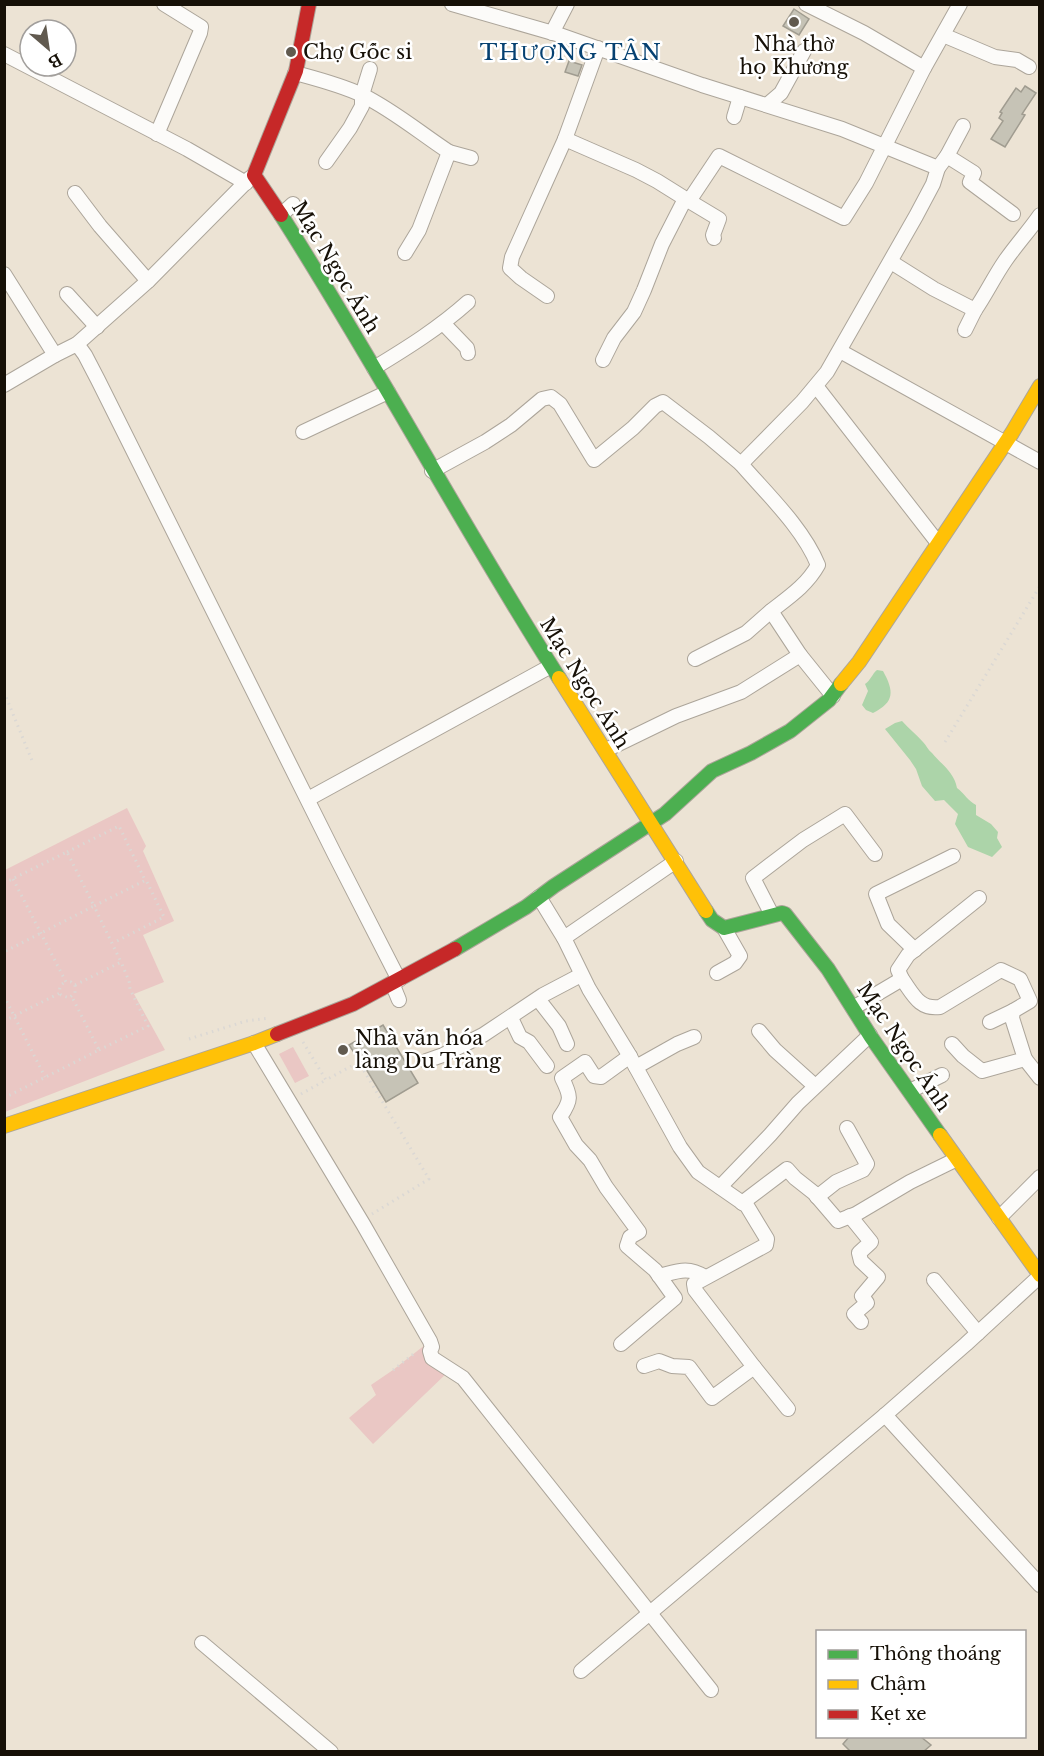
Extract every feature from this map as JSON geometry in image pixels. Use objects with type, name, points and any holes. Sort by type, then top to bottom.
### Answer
[{"type":"street","points":[[157,134],[201,27],[164,4]]},
{"type":"street","points":[[4,386],[76,344],[97,327],[148,281],[250,179],[295,73],[309,4]]},
{"type":"street","points":[[452,4],[597,48],[630,67],[740,97],[842,129],[938,168]]},
{"type":"street","points":[[552,33],[567,4]]},
{"type":"street","points":[[806,4],[864,33],[924,68]]},
{"type":"street","points":[[603,360],[614,338],[634,312],[662,244],[687,200],[719,156],[844,218],[866,183],[924,68],[960,4]]},
{"type":"street","points":[[943,35],[995,57],[1017,60],[1029,67]]},
{"type":"street","points":[[547,296],[510,268],[512,257],[565,139],[597,48]]},
{"type":"street","points":[[767,105],[781,93],[804,51]]},
{"type":"street","points":[[4,54],[157,134],[250,179]]},
{"type":"street","points":[[326,162],[362,106],[362,95],[370,69]]},
{"type":"street","points":[[295,73],[332,83],[362,95],[449,152],[471,158]]},
{"type":"street","points":[[734,117],[740,97]]},
{"type":"street","points":[[741,464],[802,402],[827,372],[891,262],[933,184],[938,168],[963,126]]},
{"type":"street","points":[[565,139],[636,170],[719,219],[714,238]]},
{"type":"street","points":[[405,253],[419,230],[449,152]]},
{"type":"street","points":[[947,156],[974,173],[970,182],[1013,214]]},
{"type":"street","name":"Mạc Ngọc Ánh","points":[[250,179],[282,214],[374,368],[432,471],[551,666],[712,920],[724,927]]},
{"type":"street","points":[[75,193],[100,226],[148,281]]},
{"type":"street","points":[[282,214],[293,204]]},
{"type":"street","points":[[965,330],[997,272],[1040,214]]},
{"type":"street","points":[[891,262],[934,289],[975,310]]},
{"type":"street","points":[[4,274],[56,356]]},
{"type":"street","points":[[67,294],[97,327]]},
{"type":"street","points":[[374,368],[405,350],[468,302]]},
{"type":"street","points":[[443,323],[467,348],[468,353]]},
{"type":"street","points":[[76,344],[85,355],[98,380],[308,799],[396,981],[399,1000]]},
{"type":"street","points":[[840,351],[1040,462]]},
{"type":"street","points":[[816,386],[938,543]]},
{"type":"street","points":[[4,1126],[254,1044],[353,1004],[494,925],[539,897],[664,814],[712,771],[790,731],[833,696],[859,662],[1005,443],[1040,386]]},
{"type":"street","points":[[303,432],[388,392]]},
{"type":"street","points":[[432,471],[485,442],[542,399],[551,397],[560,404],[594,460],[633,428],[655,406],[663,402],[741,464],[792,523],[818,565],[804,585],[737,638],[695,659]]},
{"type":"street","points":[[771,611],[800,655],[833,696]]},
{"type":"street","points":[[606,750],[676,716],[741,692],[800,655]]},
{"type":"street","points":[[308,799],[551,666]]},
{"type":"street","points":[[717,974],[735,963],[740,956],[724,927],[772,915],[753,878],[803,840],[845,814],[875,854]]},
{"type":"street","points":[[915,950],[888,924],[876,894],[953,856]]},
{"type":"street","points":[[564,938],[676,861]]},
{"type":"street","points":[[539,897],[680,1147],[698,1172],[747,1206],[767,1239],[766,1245],[694,1284],[695,1290],[788,1409]]},
{"type":"street","points":[[979,898],[908,955],[898,970],[922,1005],[931,1008],[940,1007],[1001,970],[1020,979],[1030,1001],[990,1022]]},
{"type":"street","name":"Mạc Ngọc Ánh","points":[[772,915],[782,913],[786,916],[828,969],[870,1035],[1040,1276]]},
{"type":"street","points":[[426,1061],[483,1035],[538,999],[581,975]]},
{"type":"street","points":[[853,1008],[903,979]]},
{"type":"street","points":[[538,999],[559,1026],[567,1044]]},
{"type":"street","points":[[1013,1011],[1012,1018],[1025,1059],[1040,1078]]},
{"type":"street","points":[[511,1018],[520,1037],[529,1042],[547,1066]]},
{"type":"street","points":[[759,1031],[775,1050],[815,1086]]},
{"type":"street","points":[[720,1187],[815,1086],[870,1035]]},
{"type":"street","points":[[621,1344],[675,1298],[655,1270],[627,1246],[630,1237],[639,1232],[606,1187],[590,1160],[576,1145],[571,1128],[560,1117],[569,1101],[568,1091],[562,1078],[585,1062],[594,1076],[601,1077],[694,1037]]},
{"type":"street","points":[[254,1044],[363,1224],[430,1341],[432,1358],[463,1378],[711,1690]]},
{"type":"street","points":[[952,1044],[982,1071],[1025,1059]]},
{"type":"street","points":[[910,1091],[942,1075]]},
{"type":"street","points":[[817,1197],[836,1182],[863,1170],[867,1164],[847,1128]]},
{"type":"street","points":[[742,1203],[787,1169],[814,1192],[838,1221],[957,1159]]},
{"type":"street","points":[[999,1218],[1040,1177]]},
{"type":"street","points":[[850,1216],[871,1242],[859,1253],[861,1261],[878,1277],[862,1296],[867,1303],[854,1314],[861,1322]]},
{"type":"street","points":[[659,1276],[680,1270],[696,1271],[705,1277]]},
{"type":"street","points":[[581,1671],[885,1415],[1040,1276]]},
{"type":"street","points":[[934,1280],[978,1333]]},
{"type":"street","points":[[644,1366],[659,1361],[672,1366],[689,1367],[712,1398],[754,1367]]},
{"type":"street","points":[[885,1415],[1040,1585]]},
{"type":"street","points":[[202,1643],[331,1752]]},
{"type":"path","points":[[945,742],[1040,586]]},
{"type":"path","points":[[4,692],[33,763]]},
{"type":"path","points":[[4,883],[119,826],[164,917],[112,943]]},
{"type":"path","points":[[4,1098],[148,1026],[130,989],[121,962],[67,852]]},
{"type":"path","points":[[13,879],[66,982]]},
{"type":"path","points":[[4,952],[146,880]]},
{"type":"path","points":[[75,985],[121,962]]},
{"type":"path","points":[[66,982],[75,985],[76,991],[72,997],[66,998],[60,993],[61,985],[66,982]]},
{"type":"path","points":[[4,1021],[60,993]]},
{"type":"path","points":[[4,996],[45,1077]]},
{"type":"path","points":[[72,997],[99,1050]]},
{"type":"path","points":[[295,1028],[326,1080]]},
{"type":"path","points":[[296,1096],[357,1063],[429,1179],[368,1217]]},
{"type":"path","points":[[393,1370],[430,1341]]},
{"type":"shaded area","points":[[877,670],[883,671],[889,684],[890,695],[885,705],[873,713],[862,705],[868,691],[865,684]]},
{"type":"shaded area","points":[[902,721],[947,769],[957,788],[976,805],[976,815],[991,824],[998,832],[997,838],[1002,847],[992,857],[968,847],[955,824],[958,814],[944,800],[935,801],[922,786],[916,769],[885,729]]},
{"type":"shaded area","points":[[127,808],[146,846],[143,851],[174,921],[143,935],[164,982],[134,994],[165,1050],[5,1112],[5,870]]},
{"type":"shaded area","points":[[293,1047],[309,1076],[295,1083],[279,1054]]},
{"type":"shaded area","points":[[430,1341],[438,1353],[437,1357],[450,1370],[373,1444],[349,1418],[376,1395],[371,1385]]},
{"type":"building","points":[[794,9],[809,19],[799,35],[783,26]]},
{"type":"building","points":[[569,61],[582,65],[578,76],[565,72]]},
{"type":"building","points":[[1025,86],[1036,93],[1005,147],[991,139],[1003,121],[999,118],[1002,113],[1000,112],[1016,88],[1021,92]]},
{"type":"building","points":[[383,1025],[418,1083],[386,1102],[349,1045]]},
{"type":"building","points":[[848,1738],[922,1738],[931,1745],[923,1752],[851,1752],[843,1744]]},
{"type":"traffic: fast","points":[[281,215],[559,678]]},
{"type":"traffic: fast","points":[[455,949],[526,907],[554,886],[665,814],[712,771],[790,731],[829,700],[841,684]]},
{"type":"traffic: fast","points":[[706,911],[712,920],[724,928],[785,914],[828,969],[871,1037],[940,1135]]},
{"type":"traffic: slow","points":[[841,684],[859,662],[1012,433],[1040,386]]},
{"type":"traffic: slow","points":[[559,678],[706,911]]},
{"type":"traffic: slow","points":[[4,1126],[277,1034]]},
{"type":"traffic: slow","points":[[940,1135],[1040,1275]]},
{"type":"traffic: jam","points":[[281,215],[254,175],[296,71],[309,4]]},
{"type":"traffic: jam","points":[[277,1034],[353,1004],[455,949]]},
{"type":"place","name":"Nhà thờ họ Khương","points":[[794,22]]},
{"type":"place","name":"Chợ Gốc si","points":[[291,52]]},
{"type":"place","name":"Nhà văn hóa làng Du Tràng","points":[[343,1050]]},
{"type":"district","name":"THƯỢNG TÂN","points":[[571,52]]}]
